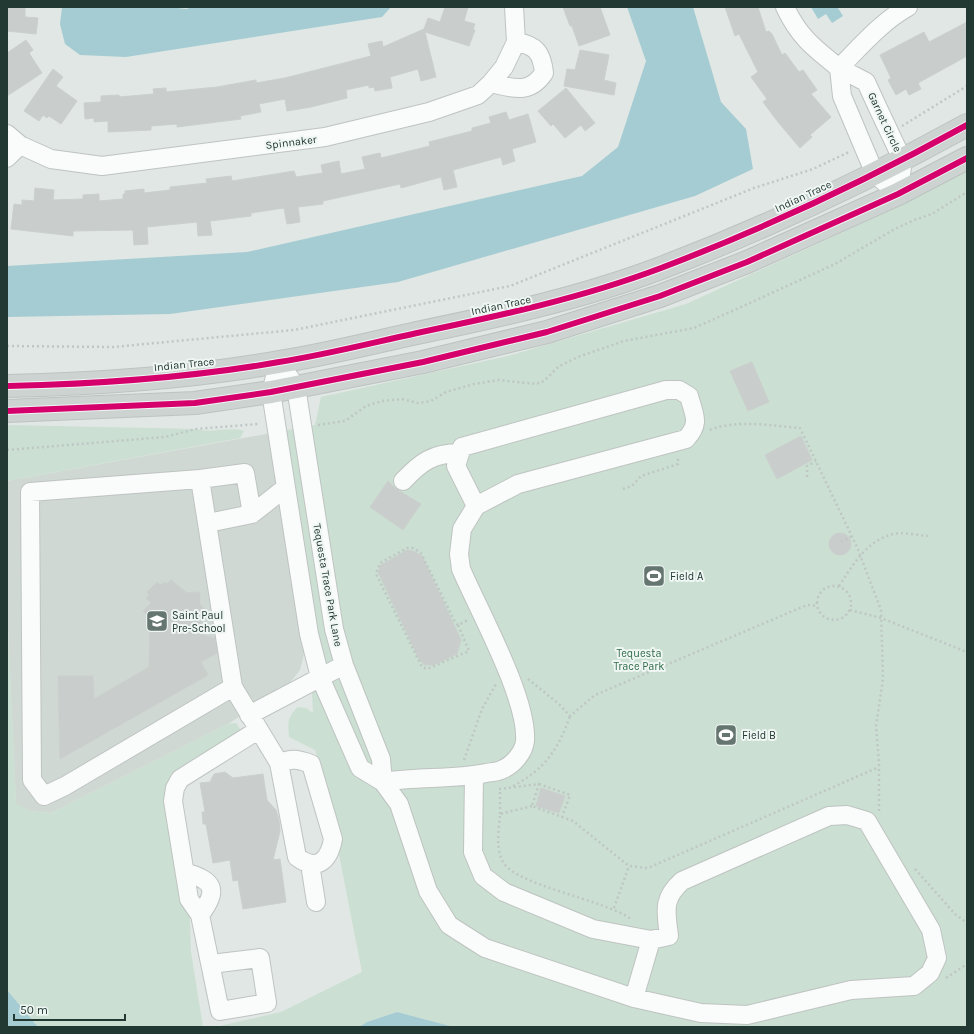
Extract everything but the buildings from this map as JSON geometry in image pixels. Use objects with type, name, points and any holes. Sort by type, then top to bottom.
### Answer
[{"type":"main road","name":"Indian Trace","points":[[7,386],[109,382],[212,372],[279,362],[534,308],[659,268],[767,224],[903,161],[967,125]]},
{"type":"main road","points":[[7,411],[195,402],[271,392],[423,362],[547,332],[660,296],[747,262],[898,194],[967,158]]},
{"type":"street","name":"Spinnaker","points":[[13,139],[51,159],[102,166],[325,137],[429,112],[478,95],[491,83],[504,67],[516,42],[514,7]]},
{"type":"street","name":"Garnet Circle","points":[[785,7],[790,18],[807,43],[839,68],[866,82],[903,161],[898,194]]},
{"type":"street","points":[[898,194],[875,174],[842,96],[839,68],[866,40],[900,11],[908,7]]},
{"type":"street","points":[[491,83],[516,89],[530,88],[538,82],[544,73],[542,59],[534,48],[526,44],[516,42]]},
{"type":"street","points":[[852,119],[878,106]]},
{"type":"street","points":[[7,158],[13,139]]},
{"type":"street","points":[[279,362],[271,392],[309,634],[320,678],[360,768],[383,782],[398,804],[428,891],[449,925],[485,948],[634,998],[701,1013],[747,1015],[851,990],[914,986],[930,973],[937,958],[931,930],[867,821],[847,815],[829,816],[682,881],[669,896],[667,904],[669,936],[651,940],[593,929],[504,892],[483,876],[474,852],[468,770]]},
{"type":"street","name":"Tequesta Trace Park Lane","points":[[279,362],[296,387],[334,629],[344,666],[381,759],[383,782]]},
{"type":"street","points":[[383,782],[468,770],[503,770],[517,759],[525,744],[525,721],[507,671],[461,569],[459,554],[462,529],[476,506],[518,484],[686,439],[695,427],[696,421],[689,396],[679,390],[666,390],[462,447],[456,466],[476,506]]},
{"type":"street","points":[[403,481],[417,466],[431,458],[446,453],[460,453]]},
{"type":"street","points":[[233,687],[65,786],[44,796],[32,780],[30,492],[200,479],[245,473],[252,514]]},
{"type":"street","points":[[200,479],[233,687],[279,764],[297,857],[306,864],[316,865],[324,860],[331,849],[333,839],[311,764],[297,759],[290,759],[279,764]]},
{"type":"street","points":[[208,523],[252,514],[285,488]]},
{"type":"street","points":[[211,964],[200,915],[189,899],[173,801],[175,788],[180,780],[254,722],[320,678],[344,666]]},
{"type":"street","points":[[310,864],[316,902]]},
{"type":"street","points":[[185,872],[202,877],[212,888],[213,894],[210,901],[200,915]]},
{"type":"street","points":[[634,998],[651,940]]},
{"type":"path","points":[[889,132],[967,86]]},
{"type":"path","points":[[7,346],[114,347],[294,330],[510,286],[754,188],[813,169],[863,145]]},
{"type":"path","points":[[315,425],[345,420],[366,406],[382,401],[402,399],[418,403],[431,401],[446,392],[474,384],[499,380],[536,384],[544,381],[558,367],[578,357],[624,341],[694,328],[835,264],[893,230],[914,220],[932,214],[967,192]]},
{"type":"path","points":[[7,450],[165,437],[196,429],[258,424]]},
{"type":"path","points":[[707,432],[718,427],[755,424],[800,428],[852,536],[880,610],[881,618],[883,679],[876,726],[879,768],[879,814]]},
{"type":"path","points":[[623,489],[632,486],[641,476],[678,464],[677,453]]},
{"type":"path","points":[[807,477],[807,466],[816,461]]},
{"type":"path","points":[[839,586],[860,554],[879,541],[894,534],[928,536]]},
{"type":"path","points":[[841,542],[852,536]]},
{"type":"path","points":[[407,548],[413,548],[421,553],[455,622],[458,625],[469,651],[427,669],[422,667],[376,574],[380,564],[407,548]]},
{"type":"path","points":[[833,586],[839,586],[848,593],[851,604],[850,610],[843,618],[832,620],[822,616],[817,606],[817,600],[822,590],[833,586]]},
{"type":"path","points":[[510,788],[530,777],[548,760],[557,748],[570,716],[595,695],[807,605],[817,606]]},
{"type":"path","points":[[850,610],[881,618],[967,652]]},
{"type":"path","points":[[458,625],[468,620],[472,623]]},
{"type":"path","points":[[525,677],[559,704],[570,716]]},
{"type":"path","points":[[468,770],[482,710],[499,678]]},
{"type":"path","points":[[500,814],[532,806],[573,821],[629,866],[648,868],[879,768]]},
{"type":"path","points":[[532,806],[539,784]]},
{"type":"path","points":[[494,789],[539,784],[570,795],[562,817]]},
{"type":"path","points":[[500,789],[498,846],[504,863],[518,876],[614,908],[632,920]]},
{"type":"path","points":[[614,908],[629,866]]},
{"type":"path","points":[[913,866],[955,914],[967,923]]},
{"type":"shaded area","name":"Saint Paul Pre-School","points":[[277,432],[309,634],[300,670],[289,684],[228,724],[51,813],[29,811],[16,804],[7,608],[7,481]]},
{"type":"green space","name":"Tequesta Trace Park","points":[[967,170],[967,1027],[454,1027],[397,1012],[367,1022],[359,1027],[215,1027],[281,1012],[362,972],[323,773],[315,750],[289,737],[289,720],[298,707],[306,708],[313,713],[309,634],[277,432],[315,425],[321,397],[508,356],[686,304],[900,206]]},
{"type":"green space","points":[[7,425],[196,429],[208,431],[232,429],[244,431],[240,438],[7,481]]},
{"type":"green space","points":[[7,608],[16,803],[29,811],[51,813],[228,724],[236,723],[240,729],[234,738],[180,780],[189,899],[191,952],[203,1027],[38,1027],[7,990]]},
{"type":"water","points":[[62,7],[169,7],[186,9],[192,7],[391,7],[382,17],[126,57],[80,55],[65,44],[60,24]]},
{"type":"water","points":[[627,7],[693,7],[721,102],[746,129],[753,169],[695,196],[398,282],[170,314],[7,317],[7,266],[247,252],[582,176],[618,147],[646,61]]},
{"type":"water","points":[[811,7],[840,7],[838,8],[843,16],[832,23],[826,14],[818,19]]},
{"type":"water","points":[[7,990],[38,1027],[7,1027]]},
{"type":"water","points":[[397,1012],[454,1027],[359,1027],[367,1022]]},
{"type":"cycle path","points":[[7,386],[75,384],[143,379],[245,368],[331,352],[479,320],[571,297],[631,279],[700,253],[817,202],[967,125]]},
{"type":"cycle path","points":[[7,411],[195,403],[271,392],[423,362],[547,332],[660,296],[747,262],[898,194],[967,158]]},
{"type":"place","name":"Field A","points":[[654,576]]},
{"type":"place","name":"Saint Paul Pre-School","points":[[157,621]]},
{"type":"place","name":"Field B","points":[[726,735]]}]
